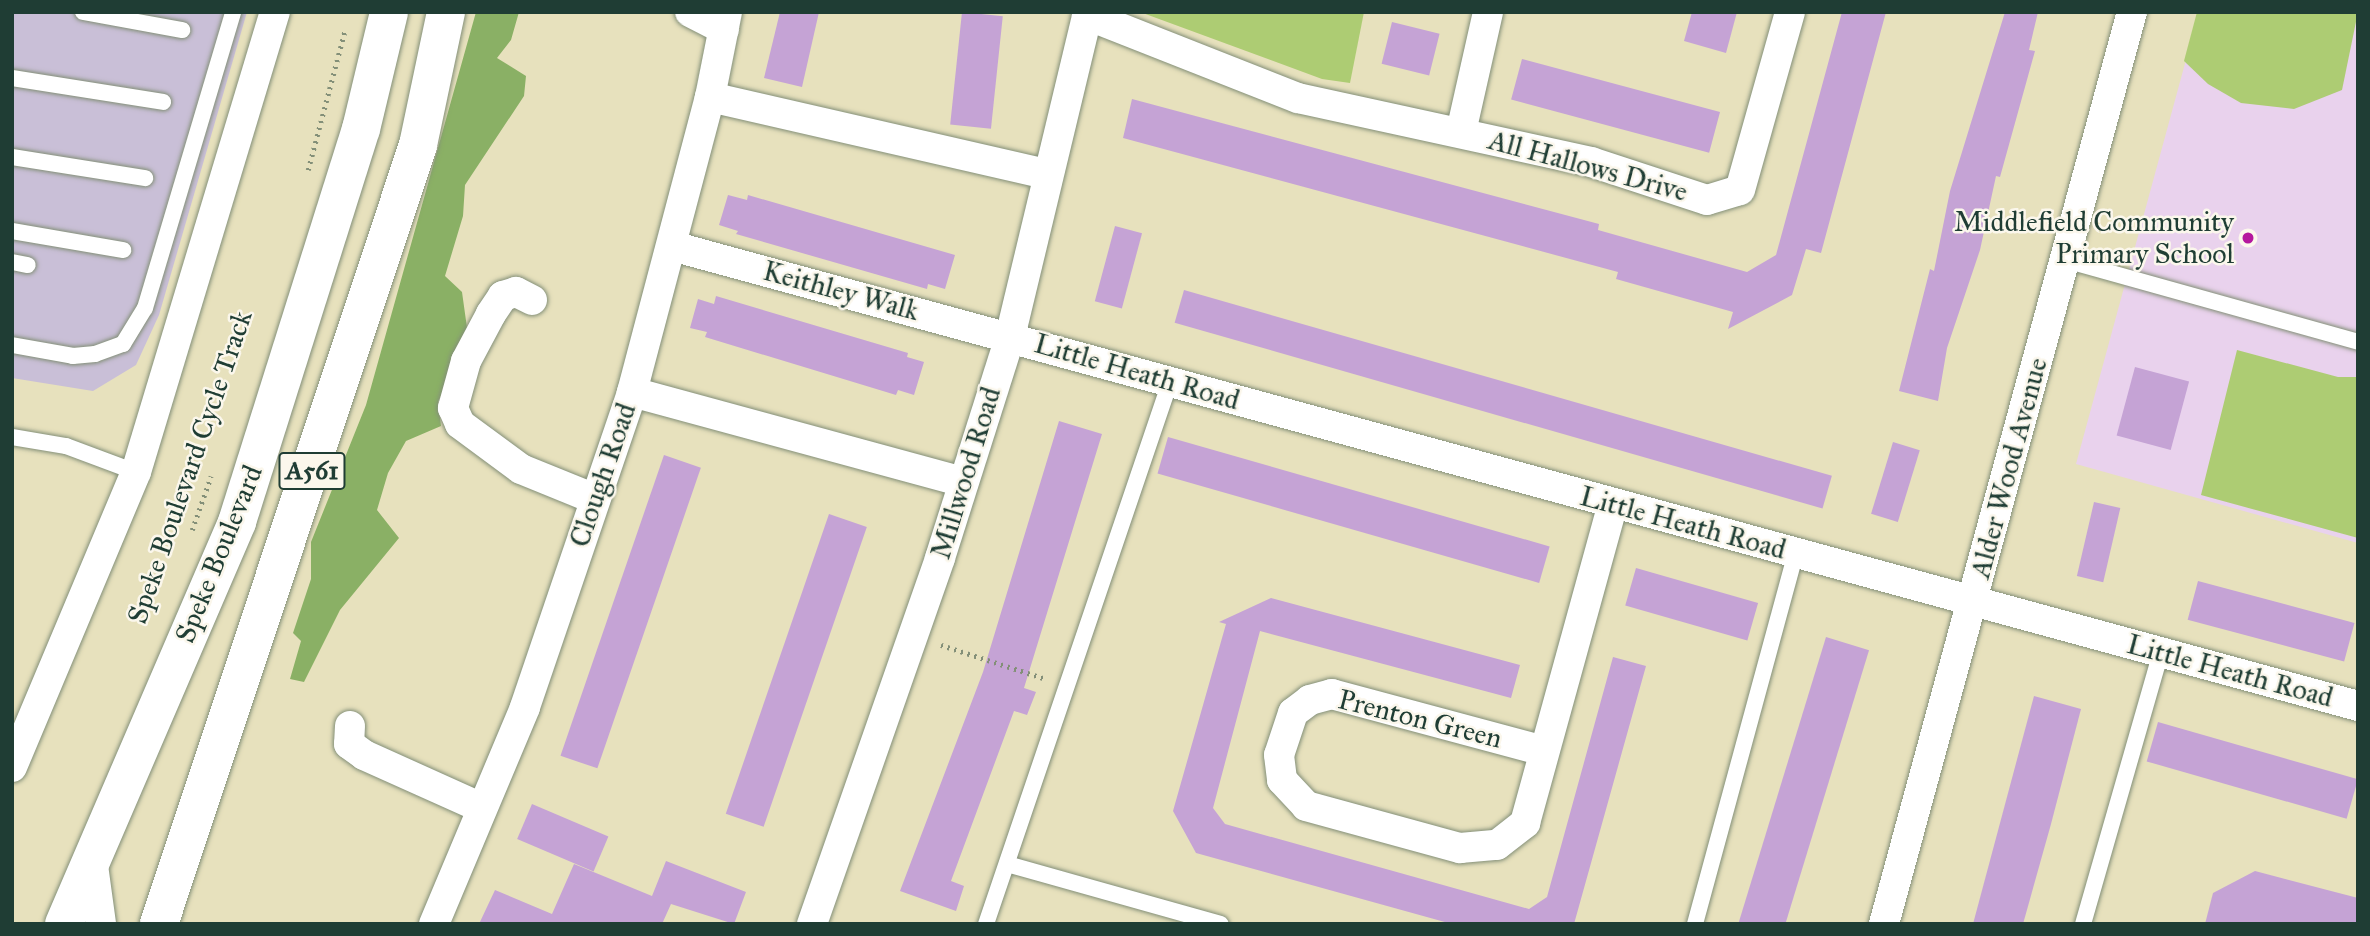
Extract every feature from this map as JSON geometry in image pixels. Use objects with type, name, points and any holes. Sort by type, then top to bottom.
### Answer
[{"type":"highway","name":"Speke Boulevard","points":[[64,924],[237,522],[361,129],[389,12]]},
{"type":"highway","name":"Speke Boulevard","points":[[159,924],[418,145],[446,12]]},
{"type":"street","points":[[12,767],[136,472],[275,12]]},
{"type":"street","points":[[690,12],[725,21]]},
{"type":"street","name":"All Hallows Drive","points":[[1461,132],[1488,12]]},
{"type":"street","name":"All Hallows Drive","points":[[1088,14],[1298,98],[1591,162],[1707,200],[1740,190],[1790,12]]},
{"type":"street","name":"Alder Wood Avenue","points":[[1885,924],[2132,12]]},
{"type":"street","name":"Millwood Road","points":[[812,924],[912,636],[1010,337],[1047,174],[1088,14]]},
{"type":"street","name":"Clough Road","points":[[434,924],[525,707],[632,392],[710,97],[725,21]]},
{"type":"street","points":[[710,97],[1047,174]]},
{"type":"street","name":"Keithley Walk","points":[[672,246],[1010,337]]},
{"type":"street","points":[[531,300],[516,292],[503,296],[466,360],[453,408],[460,424],[521,469],[595,499]]},
{"type":"street","name":"Little Heath Road","points":[[1010,337],[2358,706]]},
{"type":"street","points":[[632,392],[963,482]]},
{"type":"street","name":"Prenton Green","points":[[1544,751],[1332,694],[1310,700],[1293,713],[1279,755],[1282,780],[1306,806],[1460,848],[1497,845],[1525,822],[1613,504]]},
{"type":"street","points":[[350,726],[349,744],[364,755],[482,808]]},
{"type":"street","points":[[92,855],[101,924]]},
{"type":"lane","points":[[83,12],[182,30]]},
{"type":"lane","points":[[12,345],[73,356],[95,354],[123,344],[145,307],[233,12]]},
{"type":"lane","points":[[12,78],[163,102]]},
{"type":"lane","points":[[12,157],[145,178]]},
{"type":"lane","points":[[12,231],[122,250]]},
{"type":"lane","points":[[2065,261],[2358,342]]},
{"type":"lane","points":[[986,924],[1070,687],[1170,382]]},
{"type":"lane","points":[[12,437],[66,446],[136,472]]},
{"type":"lane","points":[[1695,924],[1796,553]]},
{"type":"lane","points":[[2082,924],[2161,652]]},
{"type":"lane","points":[[1007,864],[1221,924]]},
{"type":"path","points":[[305,180],[346,25]]},
{"type":"path","name":"Speke Boulevard Cycle Track","points":[[190,536],[213,472]]},
{"type":"path","points":[[912,636],[1070,687]]},
{"type":"shaded area","points":[[12,12],[247,12],[159,315],[136,365],[93,391],[12,378]]},
{"type":"shaded area","name":"Middlefield Community Primary School","points":[[2199,12],[2358,12],[2358,543],[2076,464]]},
{"type":"green space","points":[[476,12],[519,12],[511,40],[497,58],[526,76],[524,96],[465,185],[463,216],[445,276],[462,292],[468,335],[438,402],[441,426],[406,441],[388,473],[377,510],[399,538],[340,610],[304,682],[290,679],[301,641],[293,633],[311,579],[311,542],[366,405]]},
{"type":"green space","points":[[1140,12],[1364,12],[1350,83],[1322,79]]},
{"type":"green space","points":[[2197,12],[2358,12],[2342,90],[2294,109],[2241,103],[2208,84],[2184,61]]},
{"type":"green space","points":[[2237,350],[2338,377],[2358,377],[2358,538],[2201,495]]},
{"type":"building","points":[[780,12],[819,12],[802,87],[764,78]]},
{"type":"building","points":[[962,12],[1003,16],[991,129],[950,124]]},
{"type":"building","points":[[1692,12],[1737,12],[1726,53],[1684,41]]},
{"type":"building","points":[[1842,12],[1886,12],[1821,253],[1806,249],[1792,295],[1728,329],[1733,312],[1616,279],[1618,272],[1123,138],[1132,99],[1599,224],[1598,230],[1747,272],[1776,255]]},
{"type":"building","points":[[2005,12],[2038,12],[2029,50],[2035,51],[2000,177],[1996,176],[1980,250],[1947,348],[1938,401],[1899,391],[1930,269],[1934,271],[1950,191]]},
{"type":"building","points":[[1392,22],[1440,34],[1429,76],[1382,64]]},
{"type":"building","points":[[1522,59],[1720,112],[1709,153],[1511,100]]},
{"type":"building","points":[[728,195],[747,200],[748,195],[955,255],[945,289],[928,284],[927,289],[736,234],[738,231],[719,225]]},
{"type":"building","points":[[1115,226],[1142,233],[1122,309],[1095,301]]},
{"type":"building","points":[[1184,290],[1832,476],[1823,508],[1175,323]]},
{"type":"building","points":[[716,296],[908,353],[907,357],[924,362],[914,395],[898,390],[896,395],[705,337],[707,332],[690,328],[698,299],[714,304]]},
{"type":"building","points":[[2135,367],[2189,381],[2171,450],[2117,436]]},
{"type":"building","points":[[1059,421],[1102,434],[1024,688],[1036,692],[1027,715],[1014,711],[951,881],[964,886],[956,911],[900,891],[983,672]]},
{"type":"building","points":[[1168,437],[1550,546],[1539,583],[1158,474]]},
{"type":"building","points":[[1893,442],[1920,450],[1898,522],[1871,514]]},
{"type":"building","points":[[664,455],[701,468],[597,768],[560,756]]},
{"type":"building","points":[[2094,502],[2120,508],[2103,582],[2077,576]]},
{"type":"building","points":[[829,514],[867,527],[764,827],[726,814]]},
{"type":"building","points":[[1636,568],[1758,603],[1747,640],[1625,605]]},
{"type":"building","points":[[2198,581],[2354,623],[2344,662],[2188,620]]},
{"type":"building","points":[[1271,598],[1520,665],[1511,698],[1260,631],[1213,808],[1225,824],[1529,909],[1547,897],[1613,657],[1646,666],[1574,924],[1452,924],[1196,853],[1173,811],[1226,624],[1219,622]]},
{"type":"building","points":[[1826,637],[1869,650],[1785,924],[1739,922]]},
{"type":"building","points":[[2034,696],[2081,709],[2051,824],[2023,924],[1973,924]]},
{"type":"building","points":[[2158,722],[2358,779],[2347,819],[2147,761]]},
{"type":"building","points":[[532,804],[608,836],[594,871],[517,839]]},
{"type":"building","points":[[666,861],[746,892],[734,924],[671,904],[662,924],[479,924],[495,890],[552,914],[574,864],[652,896]]},
{"type":"building","points":[[2255,871],[2358,898],[2358,924],[2205,924],[2213,893]]},
{"type":"place","name":"Middlefield Community Primary School","points":[[2248,238]]}]
